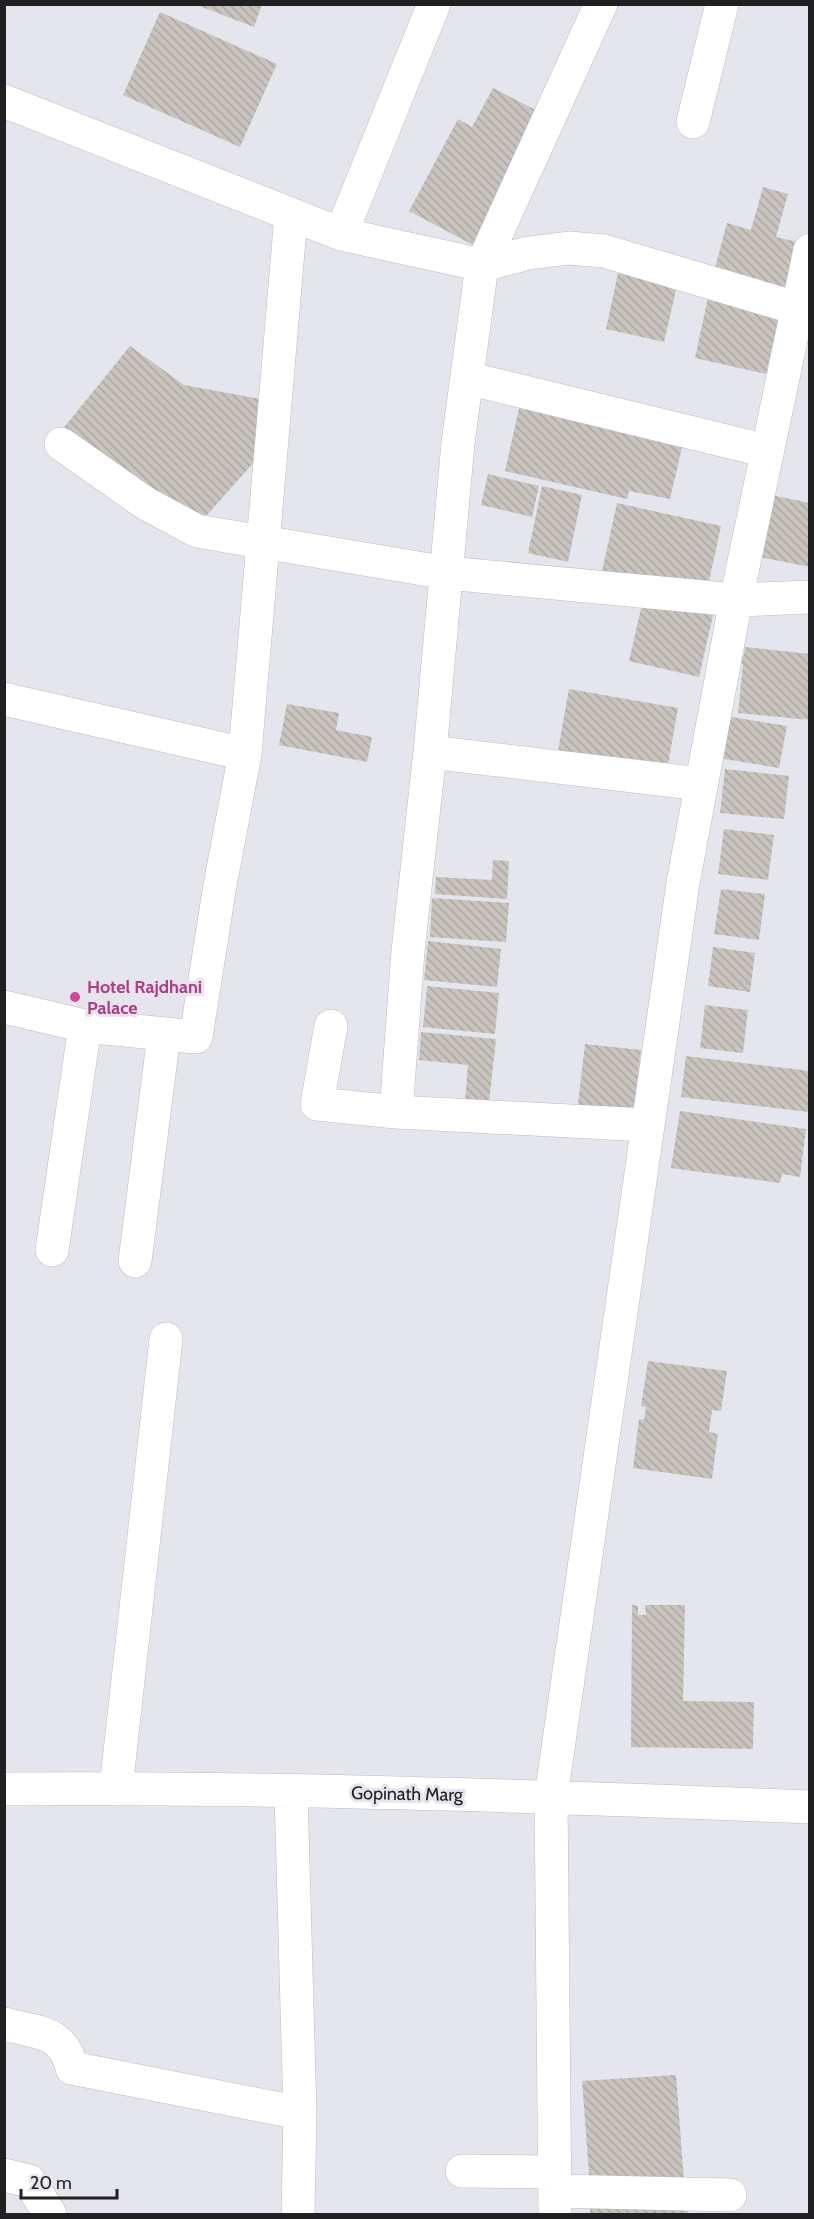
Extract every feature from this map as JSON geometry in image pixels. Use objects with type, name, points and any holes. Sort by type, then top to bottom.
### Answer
[{"type":"street","points":[[341,234],[434,4]]},
{"type":"street","points":[[396,1112],[408,951],[430,752],[458,443],[482,265],[601,4]]},
{"type":"street","points":[[693,122],[722,4]]},
{"type":"street","points":[[4,101],[341,234],[482,265],[529,253],[569,248],[604,251],[796,308]]},
{"type":"street","points":[[4,1007],[85,1026],[196,1037],[220,885],[245,754],[291,216]]},
{"type":"street","points":[[555,2193],[551,1797],[682,883],[766,451],[810,250]]},
{"type":"street","points":[[467,378],[766,451]]},
{"type":"street","points":[[61,444],[145,503],[197,531],[447,573],[736,600],[810,597]]},
{"type":"street","points":[[4,699],[245,754]]},
{"type":"street","points":[[430,752],[701,784]]},
{"type":"street","points":[[52,1250],[85,1026]]},
{"type":"street","points":[[331,1026],[317,1104],[396,1112],[646,1125]]},
{"type":"street","points":[[135,1261],[164,1035]]},
{"type":"street","points":[[116,1788],[166,1339]]},
{"type":"street","name":"Gopinath Marg","points":[[4,1789],[116,1788],[551,1797],[810,1807]]},
{"type":"street","points":[[291,1792],[300,2113],[298,2214]]},
{"type":"street","points":[[4,2024],[54,2037],[68,2051],[72,2068],[300,2113]]},
{"type":"street","points":[[462,2171],[555,2193],[730,2195]]},
{"type":"street","points":[[4,2175],[29,2181],[50,2214]]},
{"type":"building","points":[[194,4],[262,4],[254,27]]},
{"type":"building","points":[[160,12],[277,64],[240,147],[123,95]]},
{"type":"building","points":[[493,88],[543,114],[473,245],[409,211],[458,119],[472,127]]},
{"type":"building","points":[[763,187],[788,194],[776,237],[802,243],[788,295],[713,275],[727,223],[751,230]]},
{"type":"building","points":[[618,273],[677,286],[664,342],[606,329]]},
{"type":"building","points":[[709,293],[781,309],[766,374],[695,358]]},
{"type":"building","points":[[130,346],[184,385],[265,400],[256,460],[199,524],[57,436]]},
{"type":"building","points":[[520,404],[684,439],[670,499],[629,491],[627,499],[505,471]]},
{"type":"building","points":[[488,474],[539,486],[532,517],[481,505]]},
{"type":"building","points":[[542,486],[582,495],[568,562],[528,553]]},
{"type":"building","points":[[772,495],[810,503],[810,567],[760,557]]},
{"type":"building","points":[[617,503],[721,526],[706,595],[602,571]]},
{"type":"building","points":[[643,600],[713,615],[699,677],[629,661]]},
{"type":"building","points":[[745,647],[810,654],[810,720],[738,713],[743,664],[736,663],[737,654],[744,655]]},
{"type":"building","points":[[569,689],[678,708],[667,771],[558,751]]},
{"type":"building","points":[[287,704],[339,713],[336,730],[372,737],[367,762],[279,745]]},
{"type":"building","points":[[726,716],[787,726],[779,768],[719,758]]},
{"type":"building","points":[[725,769],[789,776],[784,819],[720,813]]},
{"type":"building","points":[[724,829],[774,835],[768,880],[718,874]]},
{"type":"building","points":[[493,860],[509,861],[507,899],[435,894],[436,877],[492,880]]},
{"type":"building","points":[[721,889],[765,894],[759,940],[714,934]]},
{"type":"building","points":[[432,898],[509,903],[506,942],[430,937]]},
{"type":"building","points":[[428,941],[501,949],[497,987],[424,980]]},
{"type":"building","points":[[713,947],[755,953],[750,992],[708,986]]},
{"type":"building","points":[[427,986],[499,993],[495,1034],[423,1027]]},
{"type":"building","points":[[705,1005],[748,1010],[743,1053],[700,1048]]},
{"type":"building","points":[[421,1032],[496,1039],[489,1103],[465,1101],[468,1065],[419,1060]]},
{"type":"building","points":[[585,1044],[641,1050],[633,1118],[577,1112]]},
{"type":"building","points":[[686,1056],[810,1071],[809,1112],[681,1097]]},
{"type":"building","points":[[680,1111],[806,1129],[800,1177],[782,1174],[780,1183],[671,1168]]},
{"type":"building","points":[[648,1361],[727,1371],[721,1411],[712,1410],[709,1432],[718,1434],[712,1479],[633,1468],[639,1419],[644,1420],[646,1407],[641,1406]]},
{"type":"building","points":[[632,1605],[638,1606],[638,1615],[646,1615],[645,1605],[685,1605],[683,1701],[754,1702],[753,1749],[631,1747]]},
{"type":"building","points":[[676,2075],[684,2181],[590,2187],[582,2081]]},
{"type":"building","points":[[688,2207],[688,2214],[590,2214],[590,2208]]},
{"type":"place","name":"Hotel Rajdhani Palace","points":[[75,997]]}]
